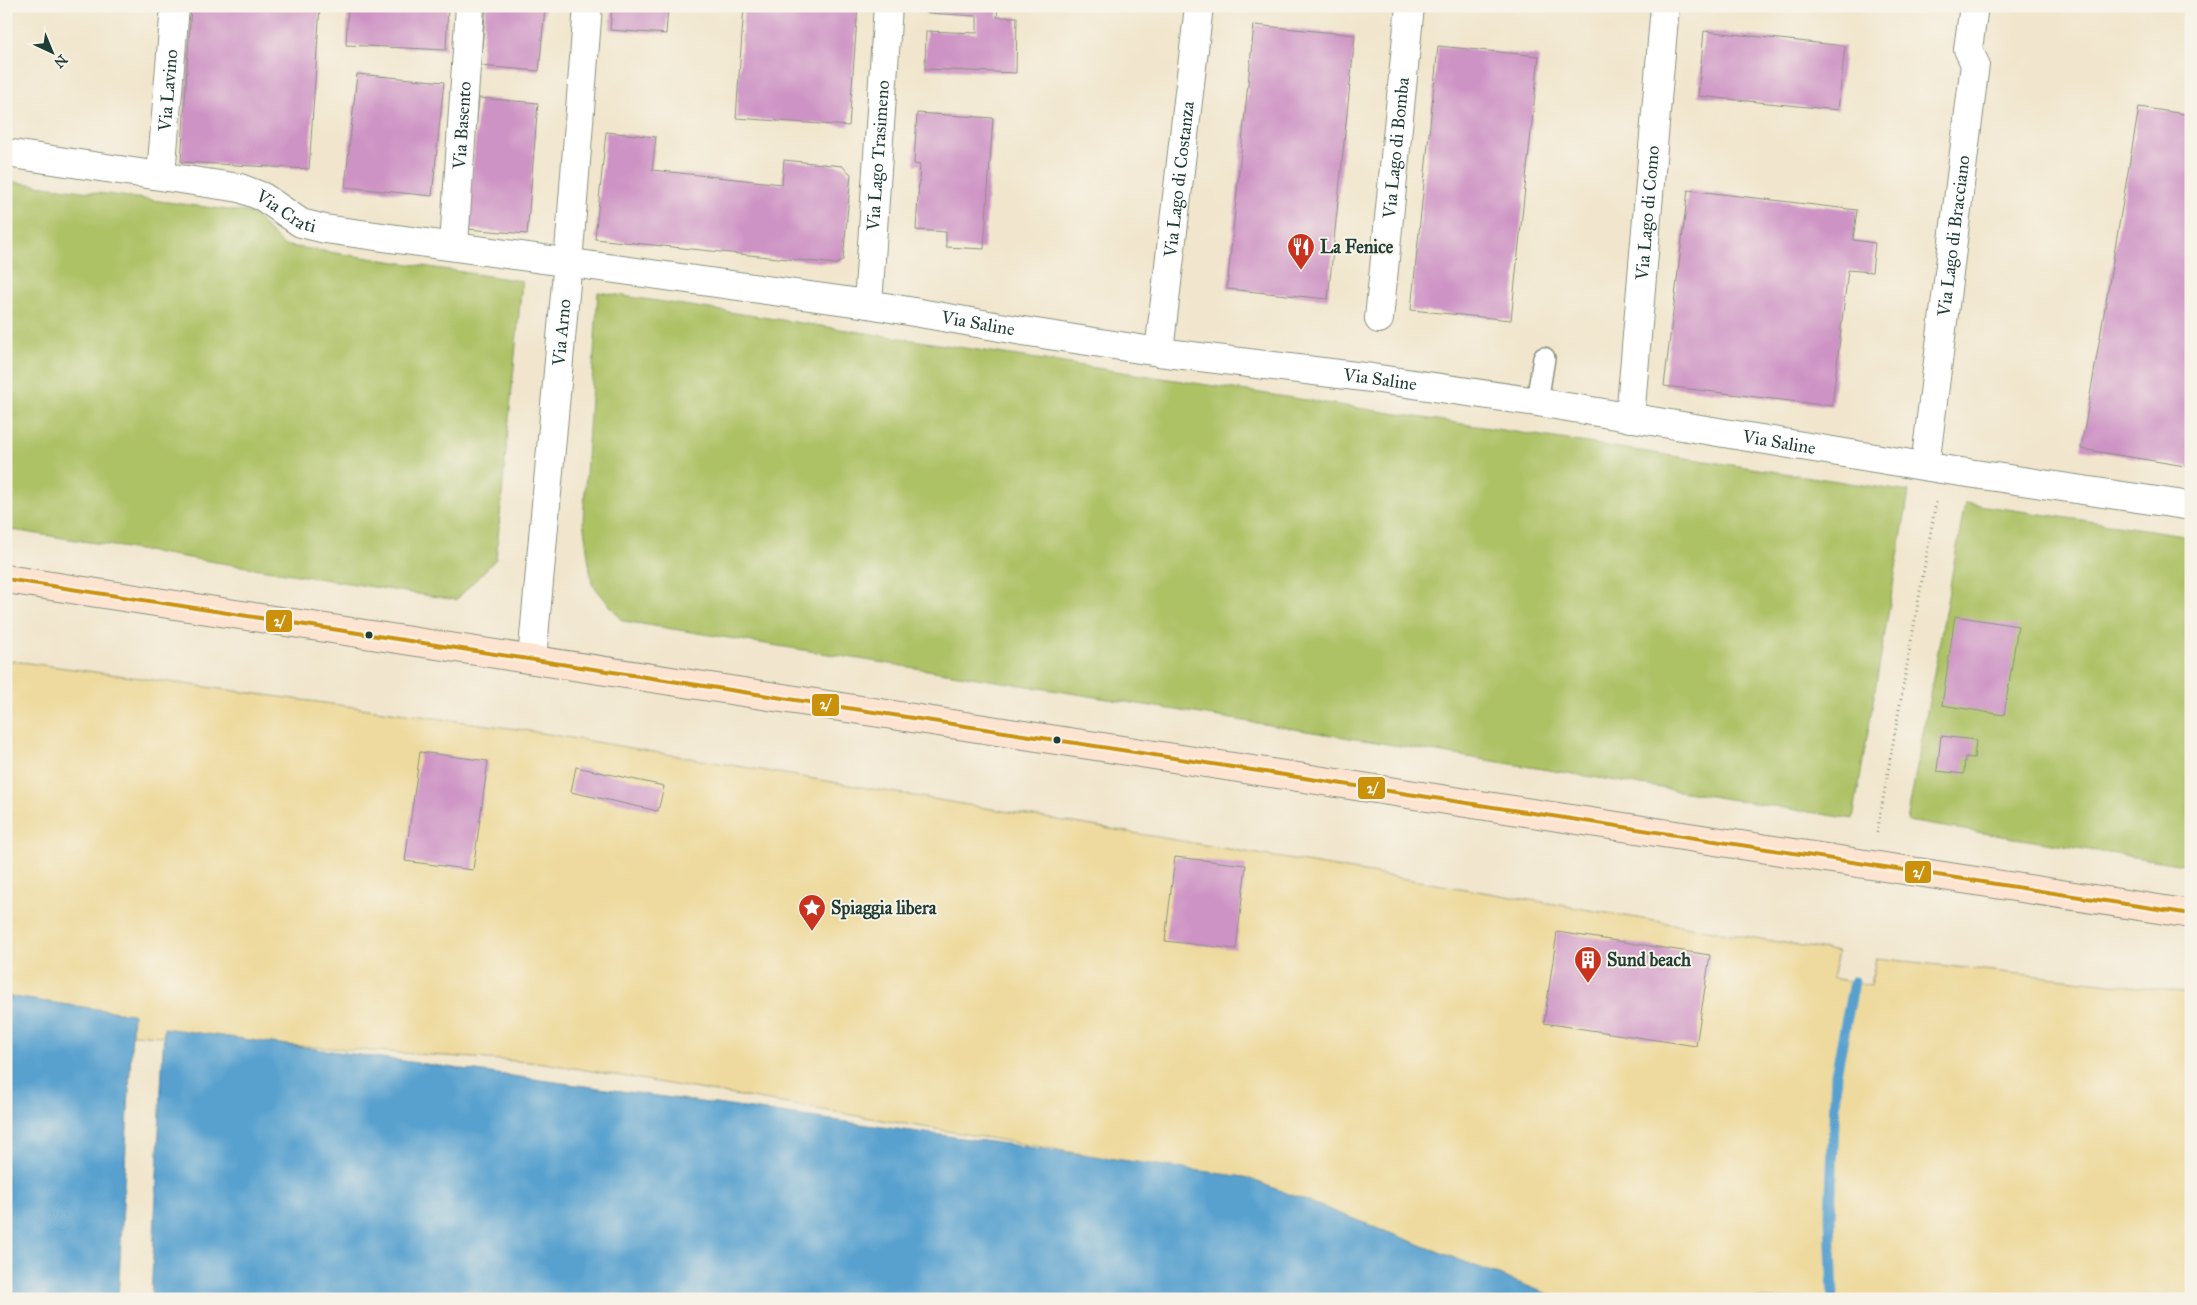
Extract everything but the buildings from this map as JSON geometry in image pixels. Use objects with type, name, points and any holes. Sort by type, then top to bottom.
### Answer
[{"type":"street","name":"Via Lavino","points":[[161,175],[175,6]]},
{"type":"street","name":"Via Basento","points":[[454,246],[470,6]]},
{"type":"street","name":"Via Arno","points":[[532,658],[568,264],[588,6]]},
{"type":"street","name":"Via Lago Trasimeno","points":[[868,304],[888,6]]},
{"type":"street","name":"Via Lago di Costanza","points":[[1159,352],[1199,6]]},
{"type":"street","name":"Via Lago di Bomba","points":[[1379,319],[1410,6]]},
{"type":"street","name":"Via Lago di Como","points":[[1630,418],[1665,6]]},
{"type":"street","name":"Via Lago di Bracciano","points":[[1933,467],[1975,64],[1968,49],[1974,6]]},
{"type":"street","name":"Via Crati","points":[[6,152],[161,175],[252,192],[272,202],[301,223],[325,229],[454,246],[568,264]]},
{"type":"street","name":"Via Saline","points":[[568,264],[868,304],[1159,352],[1372,378],[1537,402],[1933,467],[2191,506]]},
{"type":"street","points":[[6,579],[532,658],[2191,914]]},
{"type":"lane","points":[[1537,402],[1544,358]]},
{"type":"path","points":[[1876,837],[1933,467]]},
{"type":"green space","points":[[6,181],[252,213],[283,245],[522,281],[496,559],[456,600],[6,529]]},
{"type":"green space","points":[[598,292],[1909,492],[1853,819],[623,621],[592,584],[583,521]]},
{"type":"green space","points":[[1965,503],[2191,536],[2191,866],[1907,821]]},
{"type":"sand","points":[[6,660],[524,730],[1838,952],[1832,978],[1871,985],[1876,958],[2191,993],[2191,1299],[1539,1299],[1244,1181],[544,1063],[6,1025]]},
{"type":"water","points":[[6,996],[133,1014],[118,1299],[6,1299]]},
{"type":"water","points":[[164,1028],[1245,1177],[1561,1299],[151,1299]]},
{"type":"waterway","points":[[1833,1299],[1830,1217],[1836,1074],[1854,982]]},
{"type":"transit line","name":"2/","points":[[6,579],[2191,914]]},
{"type":"place","name":"La Fenice","points":[[1301,271]]},
{"type":"place","name":"Spiaggia libera","points":[[812,932]]},
{"type":"place","name":"Sund beach","points":[[1588,984]]}]
